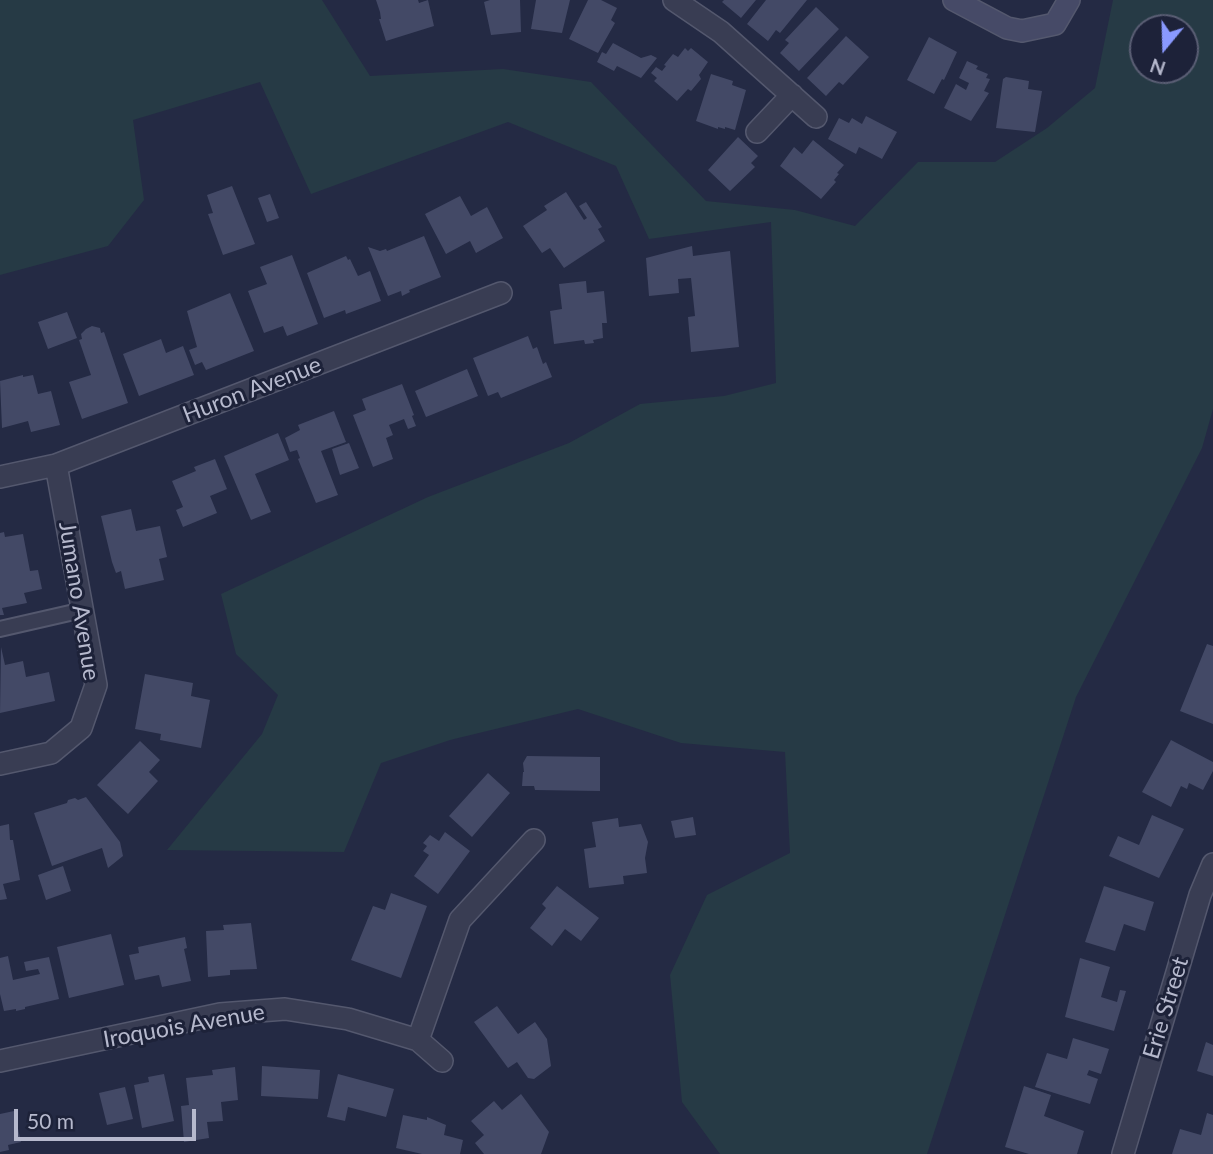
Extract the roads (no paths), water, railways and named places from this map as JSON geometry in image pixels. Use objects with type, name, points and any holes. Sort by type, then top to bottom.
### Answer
[{"type":"street","points":[[674,0],[721,32],[816,117]]},
{"type":"street","points":[[954,0],[1007,28],[1022,32],[1055,24],[1069,0]]},
{"type":"street","points":[[757,132],[793,95]]},
{"type":"street","name":"Huron Avenue","points":[[0,477],[56,465],[501,293]]},
{"type":"street","name":"Jumano Avenue","points":[[0,764],[51,753],[81,728],[96,685],[56,465]]},
{"type":"street","points":[[418,1040],[460,920],[534,840]]},
{"type":"street","name":"Erie Street","points":[[1123,1154],[1200,895],[1213,864]]},
{"type":"street","name":"Iroquois Avenue","points":[[0,1061],[220,1014],[285,1009],[348,1019],[418,1040],[442,1061]]},
{"type":"lane","points":[[0,629],[83,610]]}]
